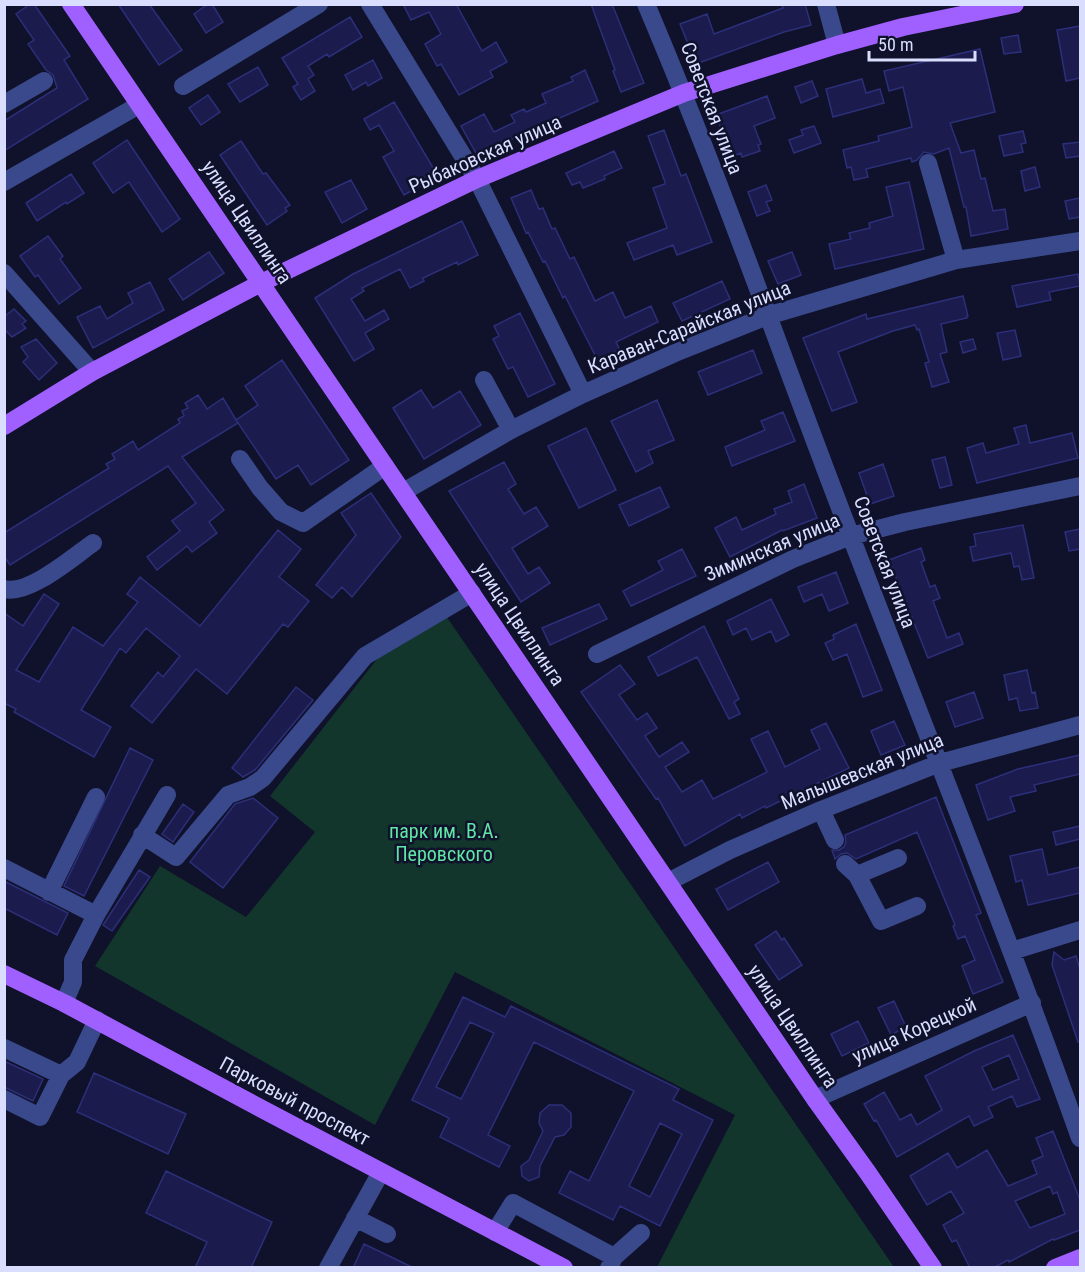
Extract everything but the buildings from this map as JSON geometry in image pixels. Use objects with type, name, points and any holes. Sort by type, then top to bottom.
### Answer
[{"type":"main road","name":"улица Цвиллинга","points":[[71,4],[815,1099],[933,1268]]},
{"type":"main road","name":"Рыбаковская улица","points":[[4,426],[92,372],[261,283],[477,179],[684,93],[962,9],[1016,4]]},
{"type":"main road","name":"Парковый проспект","points":[[4,974],[97,1020],[564,1268]]},
{"type":"main road","points":[[1055,1268],[1080,1258]]},
{"type":"street","points":[[183,86],[319,4]]},
{"type":"street","points":[[370,4],[477,179],[583,394]]},
{"type":"street","name":"Советская улица","points":[[646,4],[684,93],[850,536],[1032,1003],[1080,1138]]},
{"type":"street","points":[[826,4],[837,45]]},
{"type":"street","points":[[4,104],[44,81]]},
{"type":"street","points":[[6,178],[140,105]]},
{"type":"street","points":[[928,163],[956,261]]},
{"type":"street","name":"Караван-Сарайская улица","points":[[403,492],[511,430],[583,394],[675,353],[767,316],[956,261],[1080,241]]},
{"type":"street","points":[[4,273],[92,372]]},
{"type":"street","points":[[484,380],[511,430]]},
{"type":"street","points":[[240,459],[260,488],[281,512],[303,523],[385,466]]},
{"type":"street","name":"Зиминская улица","points":[[597,654],[733,586],[850,536],[905,522],[1080,486]]},
{"type":"street","points":[[4,589],[10,591],[32,585],[93,543]]},
{"type":"street","points":[[142,835],[176,857],[228,795],[250,787],[263,778],[365,656],[472,593]]},
{"type":"street","name":"Малышевская улица","points":[[668,882],[730,850],[820,810],[940,763],[1080,726]]},
{"type":"street","points":[[64,1003],[73,982],[73,960],[96,915],[167,795]]},
{"type":"street","points":[[49,892],[96,797]]},
{"type":"street","points":[[820,810],[835,840]]},
{"type":"street","points":[[898,858],[851,869],[881,921],[917,906]]},
{"type":"street","points":[[4,868],[96,915]]},
{"type":"street","points":[[1012,951],[1080,930]]},
{"type":"street","name":"улица Корецкой","points":[[815,1099],[1032,1003]]},
{"type":"street","points":[[4,1099],[40,1117],[62,1075],[77,1062],[97,1020]]},
{"type":"street","points":[[4,1048],[62,1075]]},
{"type":"street","points":[[328,1268],[381,1172]]},
{"type":"street","points":[[495,1232],[513,1203],[612,1262],[641,1233]]},
{"type":"street","points":[[355,1218],[387,1234]]},
{"type":"green space","name":"парк им. В.А. Перовского","points":[[444,613],[894,1267],[657,1267],[735,1115],[455,972],[375,1125],[95,966],[160,866],[246,917],[315,832],[270,796],[384,650]]}]
